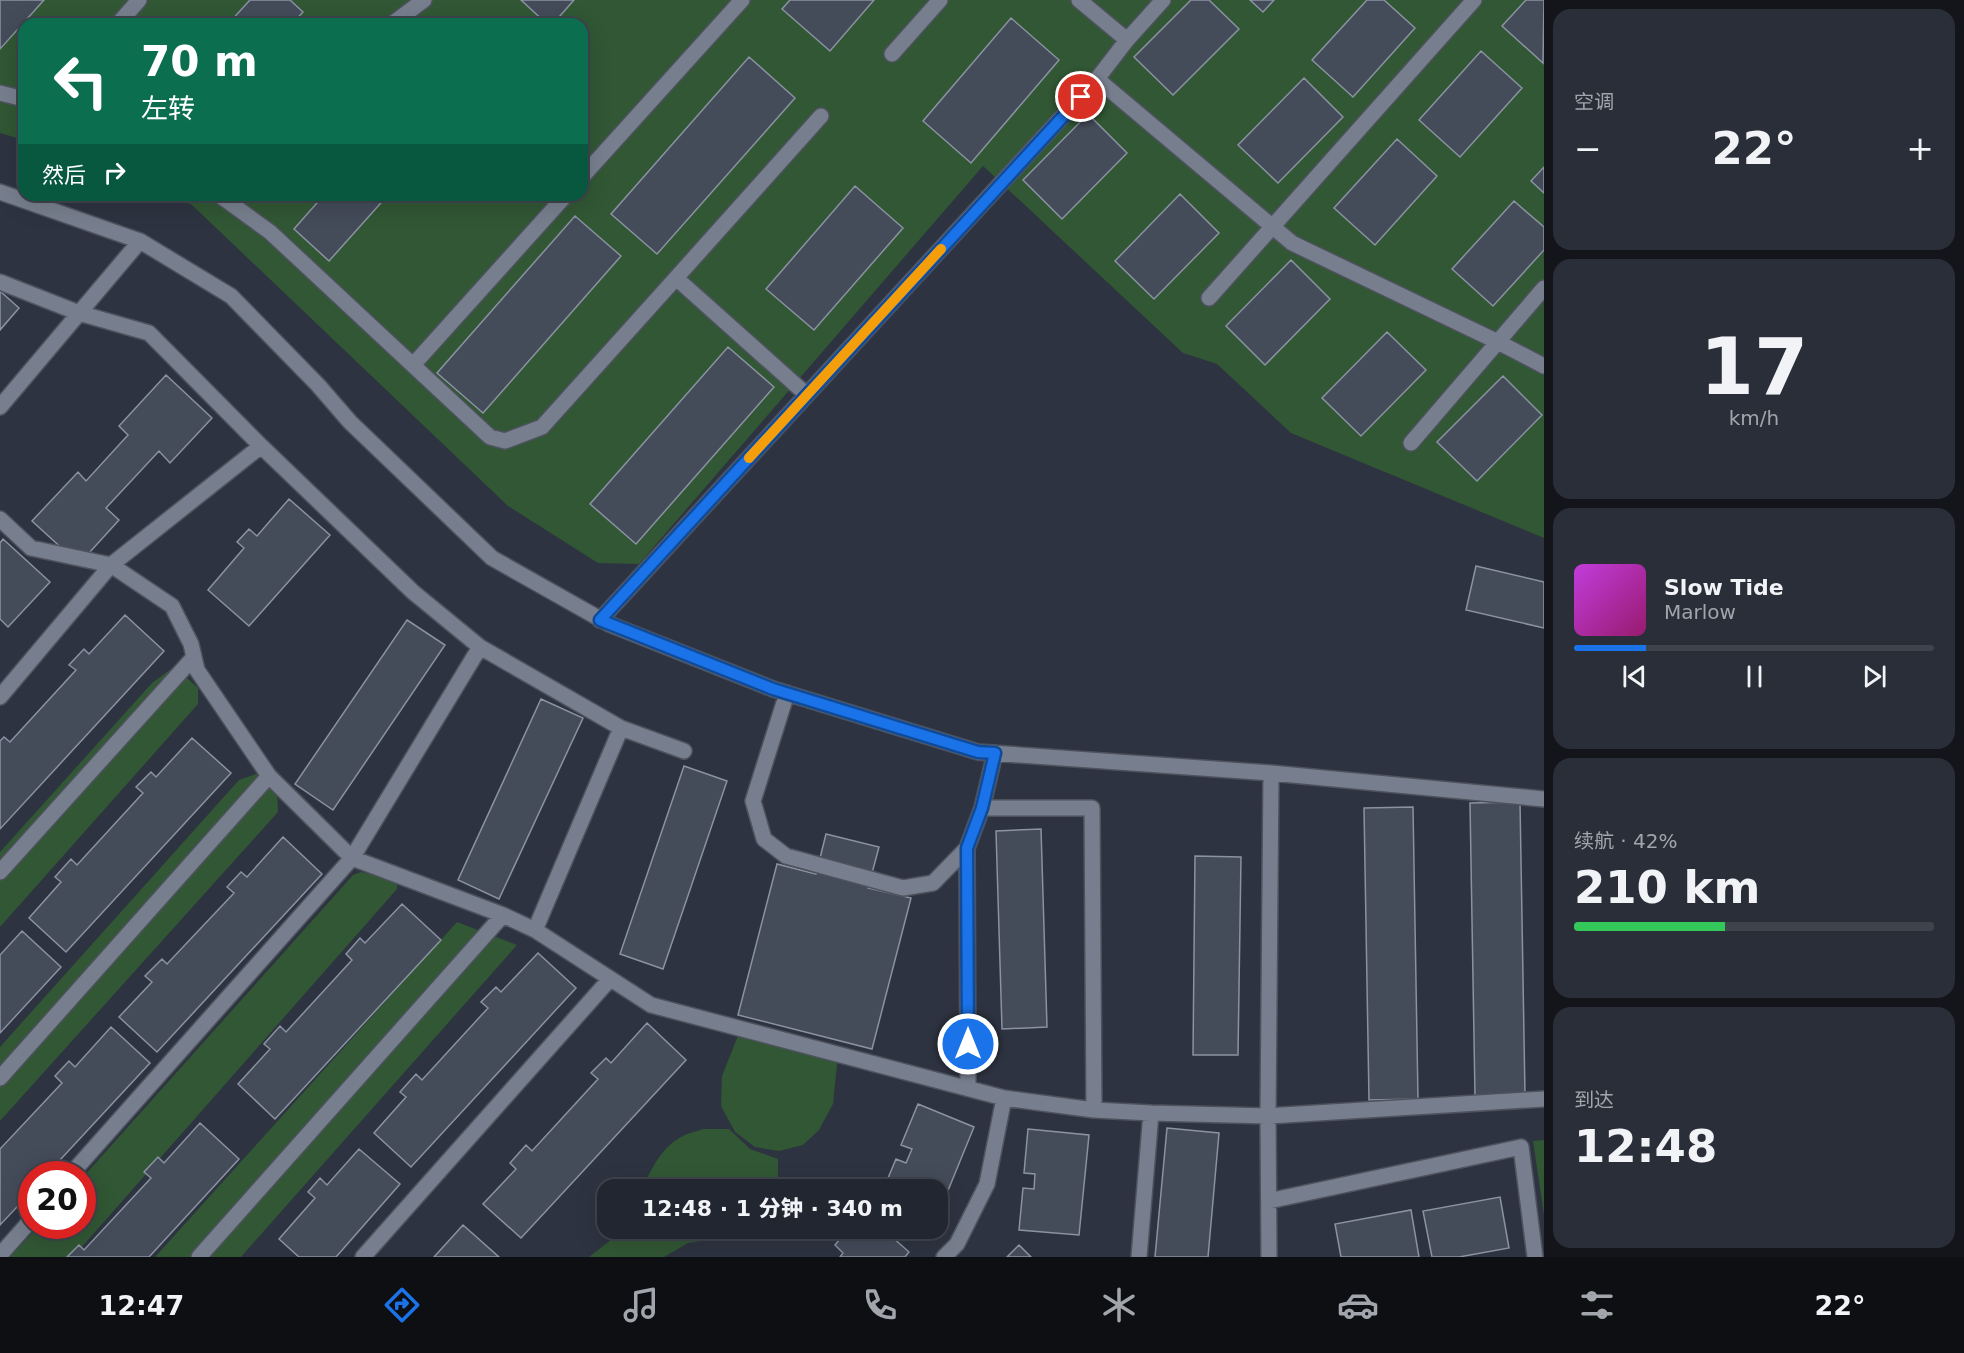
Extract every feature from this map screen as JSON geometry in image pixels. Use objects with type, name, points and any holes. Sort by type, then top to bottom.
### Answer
[{"type":"street","points":[[123,18],[139,0]]},
{"type":"street","points":[[400,18],[424,0]]},
{"type":"street","points":[[588,170],[742,0]]},
{"type":"street","points":[[892,54],[940,0]]},
{"type":"street","points":[[1079,0],[1127,40]]},
{"type":"street","points":[[600,620],[1097,79],[1127,40],[1163,0]]},
{"type":"street","points":[[1209,298],[1474,0]]},
{"type":"street","points":[[1097,79],[1292,243],[1544,366]]},
{"type":"street","points":[[0,93],[18,98]]},
{"type":"street","points":[[230,201],[270,232],[490,437],[505,441],[542,427],[821,116]]},
{"type":"street","points":[[0,192],[18,198]]},
{"type":"street","points":[[26,201],[140,241],[231,296],[318,385],[350,422],[492,558],[600,620],[787,693],[978,752],[1271,773],[1544,799]]},
{"type":"street","points":[[413,365],[561,201]]},
{"type":"street","points":[[0,407],[140,241]]},
{"type":"street","points":[[676,278],[807,395]]},
{"type":"street","points":[[0,282],[79,313],[149,333],[261,446],[413,592],[480,647],[621,728],[684,752]]},
{"type":"street","points":[[1411,444],[1544,288]]},
{"type":"street","points":[[0,697],[111,566],[261,446]]},
{"type":"street","points":[[0,519],[31,548],[111,566],[172,606],[191,644],[197,669],[269,776],[352,858],[503,915],[535,930],[651,1005],[1004,1098],[1094,1110],[1268,1116],[1544,1099]]},
{"type":"street","points":[[83,1161],[352,858],[480,647]]},
{"type":"street","points":[[0,872],[194,657]]},
{"type":"street","points":[[787,693],[753,801],[764,839],[786,856],[903,888],[933,883],[967,848]]},
{"type":"street","points":[[535,930],[621,728]]},
{"type":"street","points":[[968,1088],[967,848],[982,808],[995,753]]},
{"type":"street","points":[[1269,1257],[1271,773]]},
{"type":"street","points":[[0,1078],[269,776]]},
{"type":"street","points":[[1520,796],[1544,791]]},
{"type":"street","points":[[982,808],[1092,808],[1094,1110]]},
{"type":"street","points":[[200,1257],[503,915]]},
{"type":"street","points":[[363,1257],[610,979]]},
{"type":"street","points":[[944,1257],[957,1244],[987,1184],[1004,1098]]},
{"type":"street","points":[[1139,1257],[1151,1113]]},
{"type":"street","points":[[1269,1201],[1521,1147],[1535,1257]]},
{"type":"street","points":[[0,1255],[18,1235]]},
{"type":"green space","points":[[0,0],[1544,0],[1544,538],[1291,433],[1217,364],[1183,353],[983,166],[639,564],[598,563],[508,506],[192,205],[183,201],[588,201],[588,18],[18,18],[18,138],[0,133]]},
{"type":"green space","points":[[171,669],[187,678],[198,688],[198,704],[0,927],[0,852],[152,683]]},
{"type":"green space","points":[[256,774],[274,789],[278,812],[0,1121],[0,1047],[239,780]]},
{"type":"green space","points":[[361,872],[383,877],[397,883],[397,889],[96,1231],[96,1162],[353,875]]},
{"type":"green space","points":[[457,922],[517,945],[241,1257],[155,1257]]},
{"type":"green space","points":[[741,1028],[838,1054],[833,1104],[819,1130],[803,1145],[779,1151],[755,1147],[735,1132],[721,1106],[722,1076]]},
{"type":"green space","points":[[703,1129],[729,1129],[750,1149],[778,1159],[778,1179],[647,1179],[657,1160],[668,1147],[683,1136]]},
{"type":"green space","points":[[1544,1140],[1544,1215],[1533,1141]]},
{"type":"green space","points":[[27,1239],[89,1239],[73,1257],[10,1257]]},
{"type":"green space","points":[[612,1239],[712,1239],[688,1243],[664,1257],[589,1257]]},
{"type":"building","points":[[0,0],[44,0],[28,18],[18,18],[18,29],[0,49]]},
{"type":"building","points":[[250,0],[290,0],[303,12],[298,18],[234,18]]},
{"type":"building","points":[[521,0],[574,0],[558,18],[540,18]]},
{"type":"building","points":[[790,0],[874,0],[830,51],[782,9]]},
{"type":"building","points":[[1191,0],[1209,0],[1239,29],[1173,95],[1134,57]]},
{"type":"building","points":[[1250,0],[1274,0],[1263,12]]},
{"type":"building","points":[[1367,0],[1384,0],[1415,28],[1353,97],[1312,60]]},
{"type":"building","points":[[1526,0],[1544,0],[1543,63],[1502,26]]},
{"type":"building","points":[[1011,18],[1059,60],[971,163],[923,121]]},
{"type":"building","points":[[1481,51],[1522,88],[1460,157],[1419,120]]},
{"type":"building","points":[[749,57],[795,98],[657,254],[611,214]]},
{"type":"building","points":[[1304,78],[1343,117],[1278,183],[1238,145]]},
{"type":"building","points":[[1088,114],[1127,153],[1062,219],[1023,180]]},
{"type":"building","points":[[1397,139],[1437,176],[1375,245],[1334,208]]},
{"type":"building","points":[[1544,167],[1544,193],[1531,181]]},
{"type":"building","points":[[855,186],[903,228],[814,330],[766,289]]},
{"type":"building","points":[[1180,194],[1219,233],[1154,299],[1115,261]]},
{"type":"building","points":[[319,201],[383,201],[329,261],[294,229]]},
{"type":"building","points":[[1514,201],[1544,227],[1544,250],[1493,306],[1452,269]]},
{"type":"building","points":[[575,216],[621,256],[483,413],[437,373]]},
{"type":"building","points":[[1291,260],[1330,299],[1265,365],[1226,326]]},
{"type":"building","points":[[0,291],[19,308],[0,330]]},
{"type":"building","points":[[1387,332],[1426,370],[1361,436],[1322,398]]},
{"type":"building","points":[[728,347],[774,387],[636,544],[590,504]]},
{"type":"building","points":[[166,375],[212,418],[170,463],[159,451],[106,508],[119,520],[79,564],[32,521],[78,472],[86,481],[128,435],[119,426]]},
{"type":"building","points":[[1503,376],[1542,415],[1477,481],[1437,442]]},
{"type":"building","points":[[289,499],[330,535],[249,626],[208,590],[244,548],[237,542],[249,529],[257,536]]},
{"type":"building","points":[[3,539],[50,582],[8,627],[0,619],[0,543]]},
{"type":"building","points":[[1476,566],[1544,582],[1544,628],[1466,610]]},
{"type":"building","points":[[125,615],[164,651],[0,829],[0,741],[4,737],[10,742],[76,670],[69,665],[84,649],[89,654]]},
{"type":"building","points":[[407,620],[445,645],[333,810],[295,784]]},
{"type":"building","points":[[541,699],[583,718],[499,899],[458,880]]},
{"type":"building","points":[[192,738],[231,773],[66,952],[29,918],[61,882],[55,877],[71,859],[77,865],[143,793],[136,787],[151,772],[156,777]]},
{"type":"building","points":[[684,766],[727,781],[663,969],[620,954]]},
{"type":"building","points":[[1520,802],[1525,1095],[1475,1096],[1470,803]]},
{"type":"building","points":[[1413,807],[1418,1099],[1369,1100],[1364,808]]},
{"type":"building","points":[[1041,829],[1047,1027],[1002,1029],[996,831]]},
{"type":"building","points":[[826,834],[879,847],[868,888],[911,898],[872,1049],[738,1015],[777,864],[816,874]]},
{"type":"building","points":[[283,837],[322,874],[157,1052],[119,1017],[152,982],[145,976],[162,959],[167,964],[234,893],[227,887],[241,872],[247,877]]},
{"type":"building","points":[[1195,856],[1241,857],[1238,1055],[1193,1055]]},
{"type":"building","points":[[402,904],[441,940],[275,1119],[238,1084],[270,1049],[264,1044],[280,1026],[286,1032],[352,960],[346,954],[360,938],[365,943]]},
{"type":"building","points":[[22,931],[61,967],[0,1033],[0,955]]},
{"type":"building","points":[[538,953],[576,988],[411,1167],[374,1133],[406,1097],[400,1092],[416,1074],[422,1080],[488,1008],[481,1002],[496,987],[501,992]]},
{"type":"building","points":[[647,1023],[686,1060],[521,1238],[483,1204],[516,1169],[510,1163],[526,1145],[532,1151],[598,1079],[591,1073],[606,1058],[611,1063]]},
{"type":"building","points":[[111,1027],[150,1063],[59,1161],[18,1161],[18,1206],[0,1225],[0,1149],[62,1083],[55,1076],[69,1061],[75,1067]]},
{"type":"building","points":[[918,1104],[974,1127],[948,1191],[948,1179],[888,1179],[896,1159],[906,1163],[912,1149],[901,1145]]},
{"type":"building","points":[[200,1123],[239,1159],[149,1257],[67,1257],[79,1245],[84,1250],[96,1239],[151,1178],[144,1172],[158,1157],[164,1163]]},
{"type":"building","points":[[1167,1128],[1219,1133],[1208,1257],[1155,1257]]},
{"type":"building","points":[[1028,1129],[1089,1135],[1079,1235],[1019,1230],[1023,1188],[1034,1189],[1035,1174],[1024,1173]]},
{"type":"building","points":[[359,1149],[400,1184],[336,1257],[299,1257],[279,1239],[315,1198],[308,1192],[320,1178],[327,1185]]},
{"type":"building","points":[[1500,1197],[1509,1248],[1459,1257],[1432,1257],[1423,1211]]},
{"type":"building","points":[[1411,1210],[1419,1257],[1341,1257],[1335,1224]]},
{"type":"building","points":[[463,1225],[499,1257],[434,1257]]},
{"type":"building","points":[[840,1239],[894,1239],[909,1252],[905,1257],[840,1257],[843,1253],[835,1245]]},
{"type":"building","points":[[1019,1245],[1031,1257],[1007,1257]]},
{"type":"slow traffic","points":[[749,458],[941,249]]},
{"type":"route","points":[[968,1044],[967,848],[982,808],[995,753],[978,752],[773,689],[600,620],[1081,97]]}]
